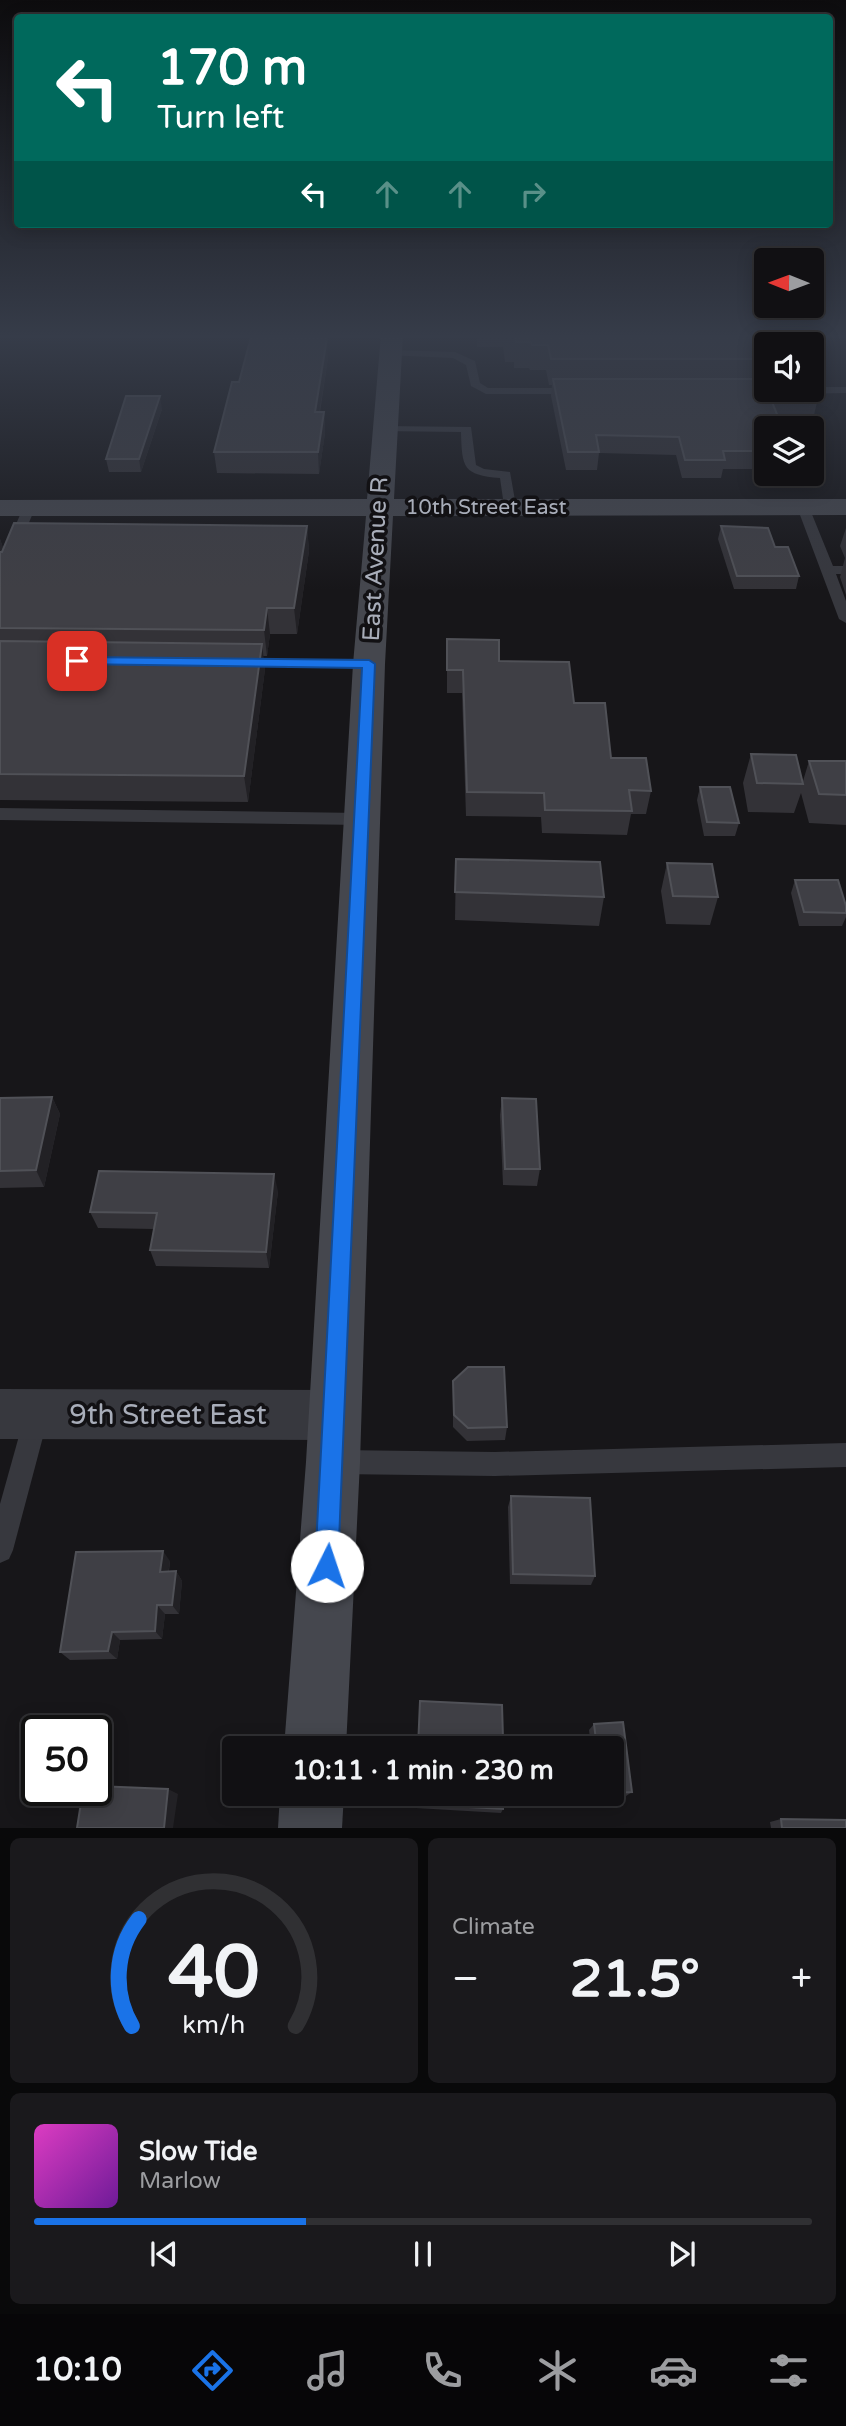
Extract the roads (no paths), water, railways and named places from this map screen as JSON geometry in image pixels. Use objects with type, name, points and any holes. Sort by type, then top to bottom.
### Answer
[{"type":"main road","name":"East Avenue R","points":[[316,1736],[334,1438],[369,664],[385,419]]},
{"type":"main road","name":"10th Street East","points":[[0,508],[846,507]]},
{"type":"main road","points":[[310,1828],[311,1806]]},
{"type":"street","name":"9th Street East","points":[[19,1414],[334,1438]]},
{"type":"lane","points":[[384,429],[466,422],[468,465],[472,470],[482,473],[506,475],[510,506]]},
{"type":"lane","points":[[803,507],[846,619]]},
{"type":"lane","points":[[0,576],[29,508]]},
{"type":"lane","points":[[828,570],[846,570]]},
{"type":"lane","points":[[229,663],[369,664]]},
{"type":"lane","points":[[0,814],[361,819]]},
{"type":"lane","points":[[0,1550],[19,1414]]},
{"type":"lane","points":[[334,1438],[495,1464],[846,1455]]}]
